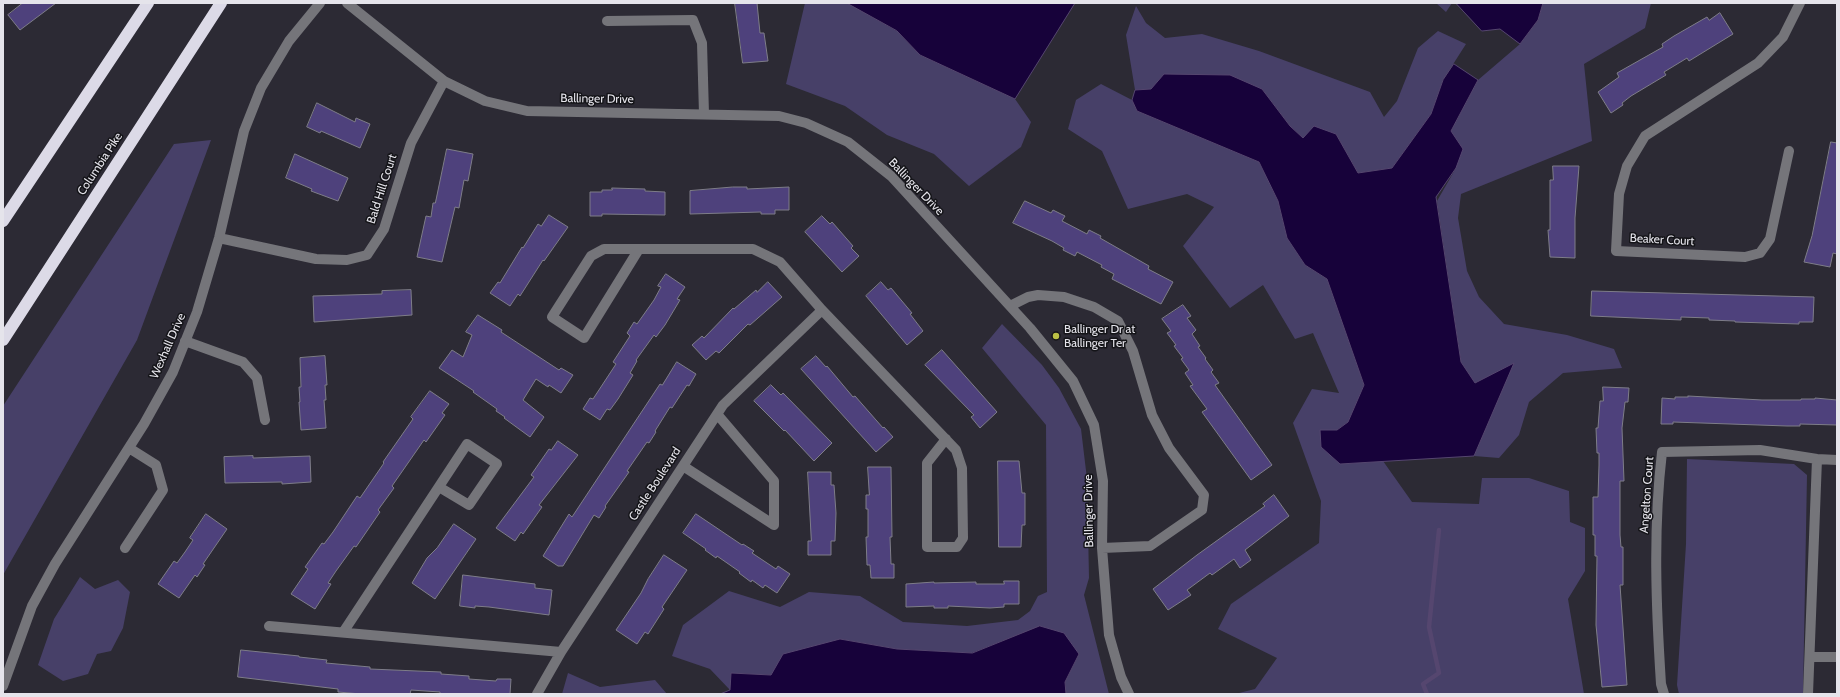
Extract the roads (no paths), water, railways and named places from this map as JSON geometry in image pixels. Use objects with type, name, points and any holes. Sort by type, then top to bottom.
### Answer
[{"type":"highway","points":[[3,221],[148,3]]},
{"type":"highway","name":"Columbia Pike","points":[[3,340],[221,3]]},
{"type":"street","name":"Wexhall Drive","points":[[3,686],[32,606],[55,564],[129,448],[173,372],[197,312],[219,238],[244,131],[260,88],[289,41],[320,3]]},
{"type":"street","name":"Ballinger Drive","points":[[347,3],[444,81],[485,101],[527,111],[779,116],[806,123],[848,142],[891,176],[1030,328],[1073,382],[1094,425],[1103,481],[1102,548],[1109,635],[1121,677],[1129,694]]},
{"type":"street","name":"Beaker Court","points":[[1789,151],[1770,239],[1760,253],[1746,257],[1616,251],[1619,194],[1627,166],[1645,136],[1758,63],[1783,37],[1800,3]]},
{"type":"street","points":[[607,21],[693,20],[702,43],[704,114]]},
{"type":"street","name":"Bald Hill Court","points":[[219,238],[316,259],[347,260],[367,255],[384,229],[411,143],[444,81]]},
{"type":"street","points":[[639,249],[584,338],[552,317],[591,256],[604,249],[639,249],[753,249],[780,262],[822,310],[946,439],[956,450],[962,468],[963,538],[957,547],[927,547],[927,462],[946,439]]},
{"type":"street","points":[[1010,306],[1028,297],[1038,295],[1064,297],[1094,307],[1118,321],[1133,351],[1152,415],[1169,448],[1204,495],[1202,510],[1150,546],[1102,548]]},
{"type":"street","name":"Castle Boulevard","points":[[537,694],[561,652],[723,405],[822,310]]},
{"type":"street","points":[[185,342],[243,362],[257,378],[265,420]]},
{"type":"street","points":[[683,466],[774,526],[774,481],[717,414]]},
{"type":"street","points":[[344,631],[439,487],[468,444],[497,464],[469,505],[439,487]]},
{"type":"street","points":[[125,548],[163,490],[156,465],[129,448]]},
{"type":"street","name":"Angelton Court","points":[[1664,694],[1661,684],[1656,594],[1658,512],[1662,452],[1760,450],[1817,460],[1837,460]]},
{"type":"street","points":[[1808,694],[1811,658],[1817,460]]},
{"type":"street","points":[[269,626],[344,631],[561,652]]},
{"type":"street","points":[[1811,658],[1837,657]]},
{"type":"waterway","points":[[1427,694],[1423,684],[1439,673],[1429,627],[1439,530]]},
{"type":"place","name":"Ballinger Dr at Ballinger Ter","points":[[1056,336]]}]
